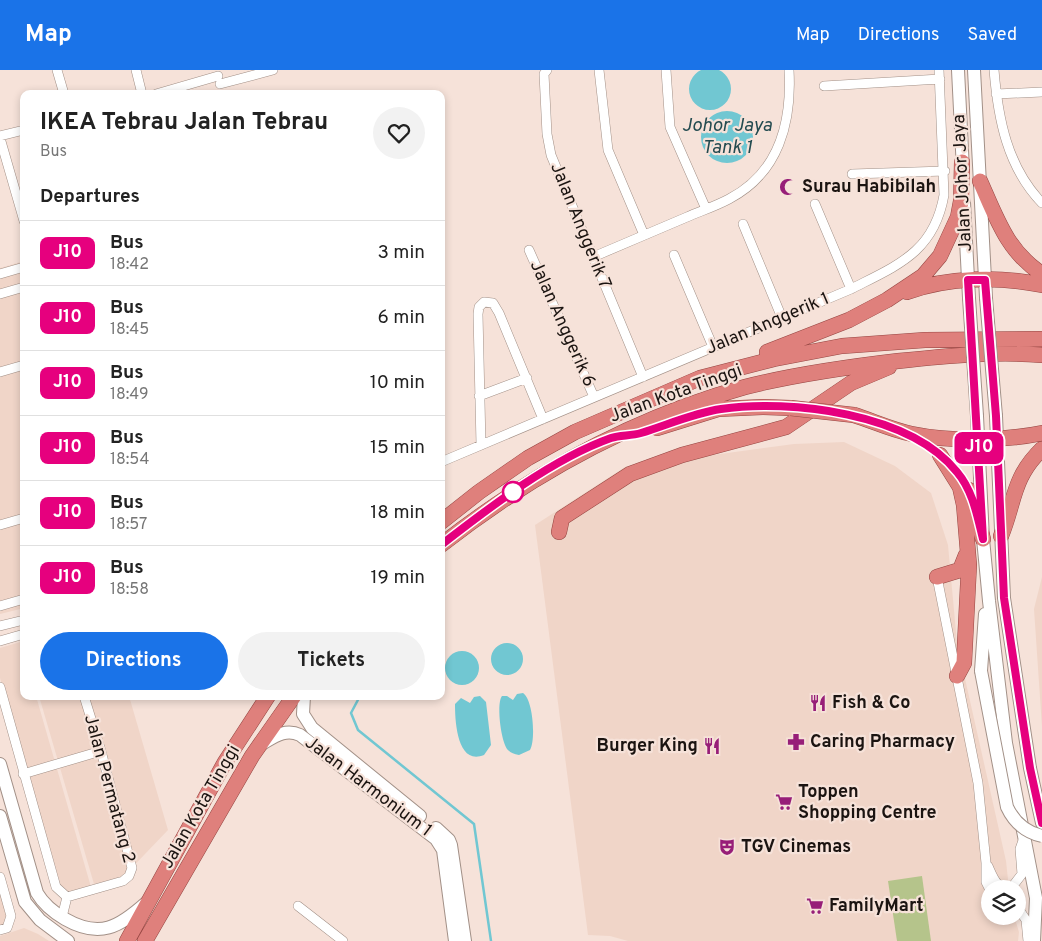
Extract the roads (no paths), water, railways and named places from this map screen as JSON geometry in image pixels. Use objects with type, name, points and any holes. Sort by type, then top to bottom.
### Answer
[{"type":"highway","points":[[700,378],[737,362],[787,346],[849,320],[915,283],[940,256],[958,217],[961,201],[962,162]]},
{"type":"highway","points":[[980,181],[1006,239],[1021,258],[1042,274]]},
{"type":"highway","points":[[887,300],[920,288],[968,280],[1042,285]]},
{"type":"highway","name":"Jalan Kota Tinggi","points":[[445,519],[478,492],[528,458],[576,432],[700,378],[774,359],[842,346],[925,340],[1042,339]]},
{"type":"highway","name":"Jalan Kota Tinggi","points":[[445,542],[532,480],[612,438],[688,406],[745,388],[837,368],[904,360],[1010,352],[1042,355]]},
{"type":"highway","points":[[559,532],[562,518],[630,474],[682,455],[786,426],[851,383],[904,360]]},
{"type":"highway","points":[[612,438],[638,434],[718,409],[763,407],[823,410],[854,415],[910,434],[946,439],[1015,437],[1042,433]]},
{"type":"highway","points":[[910,434],[940,455],[957,471],[972,498],[983,539]]},
{"type":"highway","points":[[1001,536],[1014,489],[1024,471],[1042,449]]},
{"type":"highway","points":[[940,455],[960,487],[964,505],[968,547],[964,664],[957,676]]},
{"type":"highway","points":[[937,578],[960,570],[968,547]]},
{"type":"highway","name":"Jalan Kota Tinggi","points":[[127,941],[225,762],[265,700]]},
{"type":"highway","name":"Jalan Kota Tinggi","points":[[145,941],[259,746],[291,700]]},
{"type":"main road","name":"Jalan Johor Jaya","points":[[958,70],[983,539],[1006,743],[1036,898],[1034,941]]},
{"type":"main road","name":"Jalan Johor Jaya","points":[[974,70],[986,298],[996,416],[1004,598],[1030,768],[1042,823]]},
{"type":"main road","points":[[989,601],[984,618],[981,671],[1007,806],[1013,818],[1022,827],[1042,836]]},
{"type":"main road","name":"Jalan Harmonium 1","points":[[304,700],[303,714],[312,728],[448,840],[465,941]]},
{"type":"main road","name":"Jalan Harmonium 1","points":[[259,746],[282,733],[290,732],[300,735],[436,839],[443,850],[455,941]]},
{"type":"main road","points":[[0,764],[37,892],[44,905],[62,917],[86,928],[104,930],[122,923],[151,898]]},
{"type":"main road","points":[[0,815],[25,902],[40,920],[68,941]]},
{"type":"street","points":[[58,70],[63,90]]},
{"type":"street","points":[[136,70],[141,90]]},
{"type":"street","points":[[175,90],[273,70]]},
{"type":"street","name":"Jalan Anggerik 7","points":[[547,70],[544,74],[551,155],[643,377]]},
{"type":"street","points":[[599,70],[608,150],[644,235]]},
{"type":"street","points":[[666,70],[670,127],[706,209]]},
{"type":"street","points":[[593,257],[706,209],[744,189],[756,180],[773,159],[787,124],[790,96],[789,70]]},
{"type":"street","points":[[994,70],[999,118],[1009,151],[1023,178],[1042,203]]},
{"type":"street","points":[[824,86],[940,75]]},
{"type":"street","name":"Jalan Anggerik 1","points":[[445,460],[851,289],[895,267],[926,241],[941,211],[945,172],[940,75]]},
{"type":"street","points":[[996,94],[1042,92]]},
{"type":"street","points":[[20,131],[0,137],[20,207]]},
{"type":"street","points":[[852,174],[945,172]]},
{"type":"street","points":[[815,204],[851,289]]},
{"type":"street","points":[[743,224],[782,318]]},
{"type":"street","name":"Jalan Anggerik 6","points":[[529,250],[594,397]]},
{"type":"street","points":[[674,255],[713,347]]},
{"type":"street","points":[[0,274],[20,268]]},
{"type":"street","points":[[0,294],[20,288]]},
{"type":"street","points":[[481,445],[478,314],[480,304],[484,302],[493,303],[499,312],[543,419]]},
{"type":"street","points":[[0,372],[20,365]]},
{"type":"street","points":[[479,396],[527,378]]},
{"type":"street","points":[[0,525],[20,519]]},
{"type":"street","points":[[937,578],[978,783],[986,880]]},
{"type":"street","points":[[0,606],[20,600]]},
{"type":"street","points":[[0,626],[20,621]]},
{"type":"street","points":[[0,640],[20,635]]},
{"type":"street","points":[[0,687],[56,887],[67,897],[62,917]]},
{"type":"street","name":"Jalan Permatang 2","points":[[67,897],[123,881],[131,872],[126,840],[85,700]]},
{"type":"street","points":[[23,774],[101,751]]},
{"type":"street","points":[[0,815],[14,811]]},
{"type":"street","points":[[986,863],[998,886],[1003,888],[1012,887],[1022,874],[1020,849],[1024,838]]},
{"type":"street","points":[[0,877],[11,916],[6,927]]},
{"type":"street","points":[[298,906],[343,941]]},
{"type":"street","points":[[1026,920],[1028,941]]},
{"type":"water","name":"Johor Jaya Tank 1","points":[[714,68],[722,71],[728,77],[731,89],[728,101],[722,107],[706,110],[698,107],[692,101],[689,85],[692,77],[698,71]]},
{"type":"water","name":"Johor Jaya Tank 1","points":[[722,111],[732,111],[741,115],[749,123],[753,137],[749,151],[741,159],[732,163],[722,163],[713,159],[705,151],[701,142],[701,132],[705,123],[713,115]]},
{"type":"water","points":[[507,643],[513,644],[518,648],[522,653],[522,665],[518,670],[513,674],[507,675],[501,674],[496,670],[492,665],[491,659],[492,653],[496,648],[501,644]]},
{"type":"water","points":[[462,651],[469,652],[474,656],[478,661],[478,675],[474,680],[469,684],[462,685],[455,684],[450,680],[446,675],[445,668],[446,661],[450,656],[455,652]]},
{"type":"water","points":[[523,693],[531,711],[533,738],[530,750],[519,755],[510,752],[505,746],[501,732],[499,706],[502,696],[507,696],[513,700],[517,694]]},
{"type":"water","points":[[480,696],[486,702],[491,745],[484,755],[475,757],[468,754],[459,740],[455,704],[461,698],[470,703],[474,697]]},
{"type":"waterway","points":[[358,700],[351,713],[358,730],[474,824],[491,941]]},
{"type":"place","name":"Surau Habibilah","points":[[788,187]]},
{"type":"place","name":"Fish & Co","points":[[818,703]]},
{"type":"place","name":"Caring Pharmacy","points":[[796,742]]},
{"type":"place","name":"Burger King","points":[[712,746]]},
{"type":"place","name":"Toppen Shopping Centre","points":[[784,802]]},
{"type":"place","name":"TGV Cinemas","points":[[727,847]]},
{"type":"place","name":"FamilyMart","points":[[815,906]]}]
